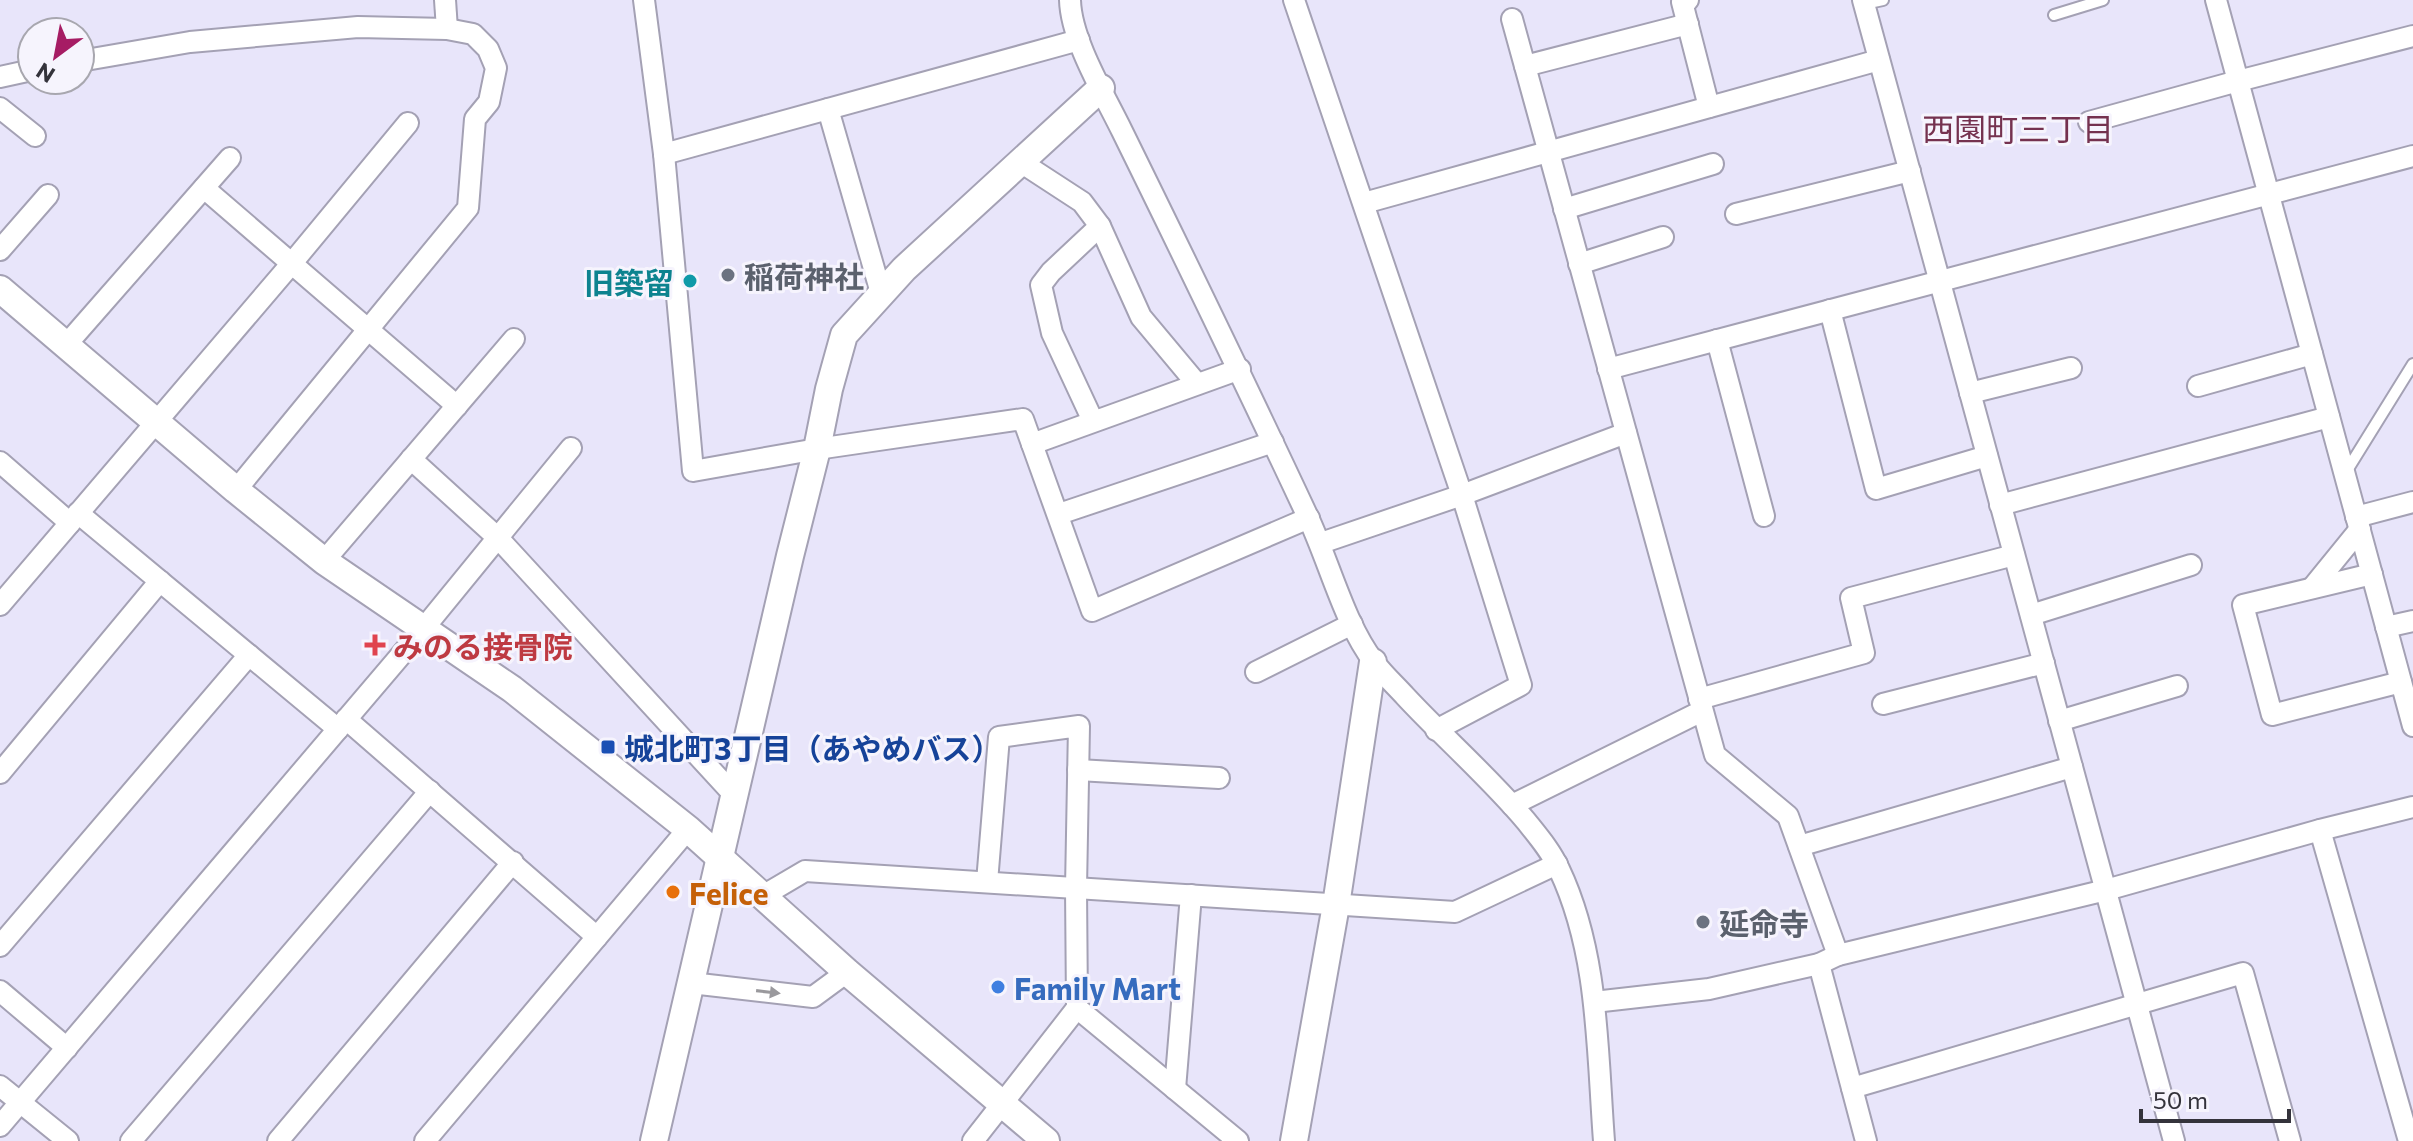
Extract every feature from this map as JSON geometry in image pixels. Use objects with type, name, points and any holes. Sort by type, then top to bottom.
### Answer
[{"type":"street","points":[[445,0],[447,29]]},
{"type":"street","points":[[644,0],[664,154],[693,471],[817,449],[1023,419],[1092,611],[1309,518]]},
{"type":"street","points":[[1070,0],[1070,18],[1079,40],[1240,369],[1321,543],[1352,624],[1373,662],[1512,805],[1557,864],[1575,903],[1588,958],[1604,1141]]},
{"type":"street","points":[[1294,0],[1462,495],[1521,685],[1436,730]]},
{"type":"street","points":[[1688,0],[1682,2],[1709,107]]},
{"type":"street","points":[[2216,0],[2413,726]]},
{"type":"street","points":[[1870,1],[1879,60],[2174,1141]]},
{"type":"street","points":[[1512,19],[1715,755],[1788,816],[1838,955]]},
{"type":"street","points":[[1525,66],[1688,24]]},
{"type":"street","points":[[96,58],[190,42],[358,27],[447,29],[473,34],[488,49],[496,68],[489,102],[475,119],[468,208],[236,490]]},
{"type":"street","points":[[2089,122],[2413,36]]},
{"type":"street","points":[[664,154],[1079,40]]},
{"type":"street","points":[[1364,203],[1879,60]]},
{"type":"street","points":[[654,1141],[844,335],[904,269],[1101,88]]},
{"type":"street","points":[[0,108],[35,136]]},
{"type":"street","points":[[828,109],[881,293]]},
{"type":"street","points":[[0,605],[408,123]]},
{"type":"street","points":[[1608,369],[2413,156]]},
{"type":"street","points":[[66,345],[230,158]]},
{"type":"street","points":[[1019,161],[1082,202],[1100,226],[1141,317],[1197,384]]},
{"type":"street","points":[[1564,209],[1713,164]]},
{"type":"street","points":[[1736,214],[1910,171]]},
{"type":"street","points":[[204,188],[457,406]]},
{"type":"street","points":[[0,250],[48,195]]},
{"type":"street","points":[[1093,421],[1052,333],[1041,285],[1100,226]]},
{"type":"street","points":[[1579,264],[1663,237]]},
{"type":"street","points":[[0,289],[324,561],[512,689],[688,829],[847,972],[1046,1141]]},
{"type":"street","points":[[1830,310],[1876,489],[1987,456]]},
{"type":"street","points":[[324,561],[514,339]]},
{"type":"street","points":[[1717,340],[1764,516]]},
{"type":"street","points":[[2198,386],[2312,354]]},
{"type":"street","points":[[1970,393],[2071,368]]},
{"type":"street","points":[[1032,444],[1240,369]]},
{"type":"street","points":[[2000,505],[2329,417]]},
{"type":"street","points":[[1321,543],[1462,495],[1626,433]]},
{"type":"street","points":[[1059,514],[1273,442]]},
{"type":"street","points":[[0,1126],[424,628],[571,448]]},
{"type":"street","points":[[411,459],[498,538],[735,796]]},
{"type":"street","points":[[0,462],[160,581],[249,655],[430,791],[597,937]]},
{"type":"street","points":[[2312,588],[2358,523],[2413,502]]},
{"type":"street","points":[[1512,805],[1701,705],[1864,653],[1851,598],[2014,555]]},
{"type":"street","points":[[2031,615],[2191,565]]},
{"type":"street","points":[[2372,574],[2243,605],[2272,715],[2401,682]]},
{"type":"street","points":[[0,773],[160,581]]},
{"type":"street","points":[[2386,627],[2413,621]]},
{"type":"street","points":[[1256,672],[1352,624]]},
{"type":"street","points":[[0,946],[249,655]]},
{"type":"street","points":[[1294,1141],[1336,905],[1373,662]]},
{"type":"street","points":[[1883,704],[2044,663]]},
{"type":"street","points":[[2059,721],[2177,686]]},
{"type":"street","points":[[973,1141],[1077,1008],[1079,726],[999,737],[987,882]]},
{"type":"street","points":[[1799,846],[2072,767]]},
{"type":"street","points":[[1078,770],[1219,778]]},
{"type":"street","points":[[131,1141],[430,791]]},
{"type":"street","points":[[1594,1002],[1709,989],[1819,964],[1838,955],[2106,890],[2413,807]]},
{"type":"street","points":[[425,1141],[688,829]]},
{"type":"street","points":[[2320,830],[2409,1141]]},
{"type":"street","points":[[278,1141],[513,862]]},
{"type":"street","points":[[761,897],[805,871],[1455,912],[1557,864]]},
{"type":"street","points":[[1175,1089],[1191,895]]},
{"type":"street","points":[[1819,964],[1866,1141]]},
{"type":"street","points":[[691,983],[813,997],[847,972]]},
{"type":"street","points":[[1852,1088],[2243,973],[2290,1141]]},
{"type":"street","points":[[0,991],[67,1048]]},
{"type":"street","points":[[1077,1008],[1238,1141]]},
{"type":"street","points":[[0,1086],[68,1141]]},
{"type":"lane","points":[[2054,15],[2103,0]]},
{"type":"lane","points":[[2345,474],[2413,364]]},
{"type":"place","name":"稲荷神社","points":[[728,275]]},
{"type":"place","name":"旧築留","points":[[690,281]]},
{"type":"place","name":"みのる接骨院","points":[[375,645]]},
{"type":"place","name":"城北町3丁目（あやめバス）","points":[[608,747]]},
{"type":"place","name":"Felice","points":[[673,892]]},
{"type":"place","name":"延命寺","points":[[1703,922]]},
{"type":"place","name":"Family Mart","points":[[998,987]]},
{"type":"district","name":"西園町三丁目","points":[[2018,128]]}]
